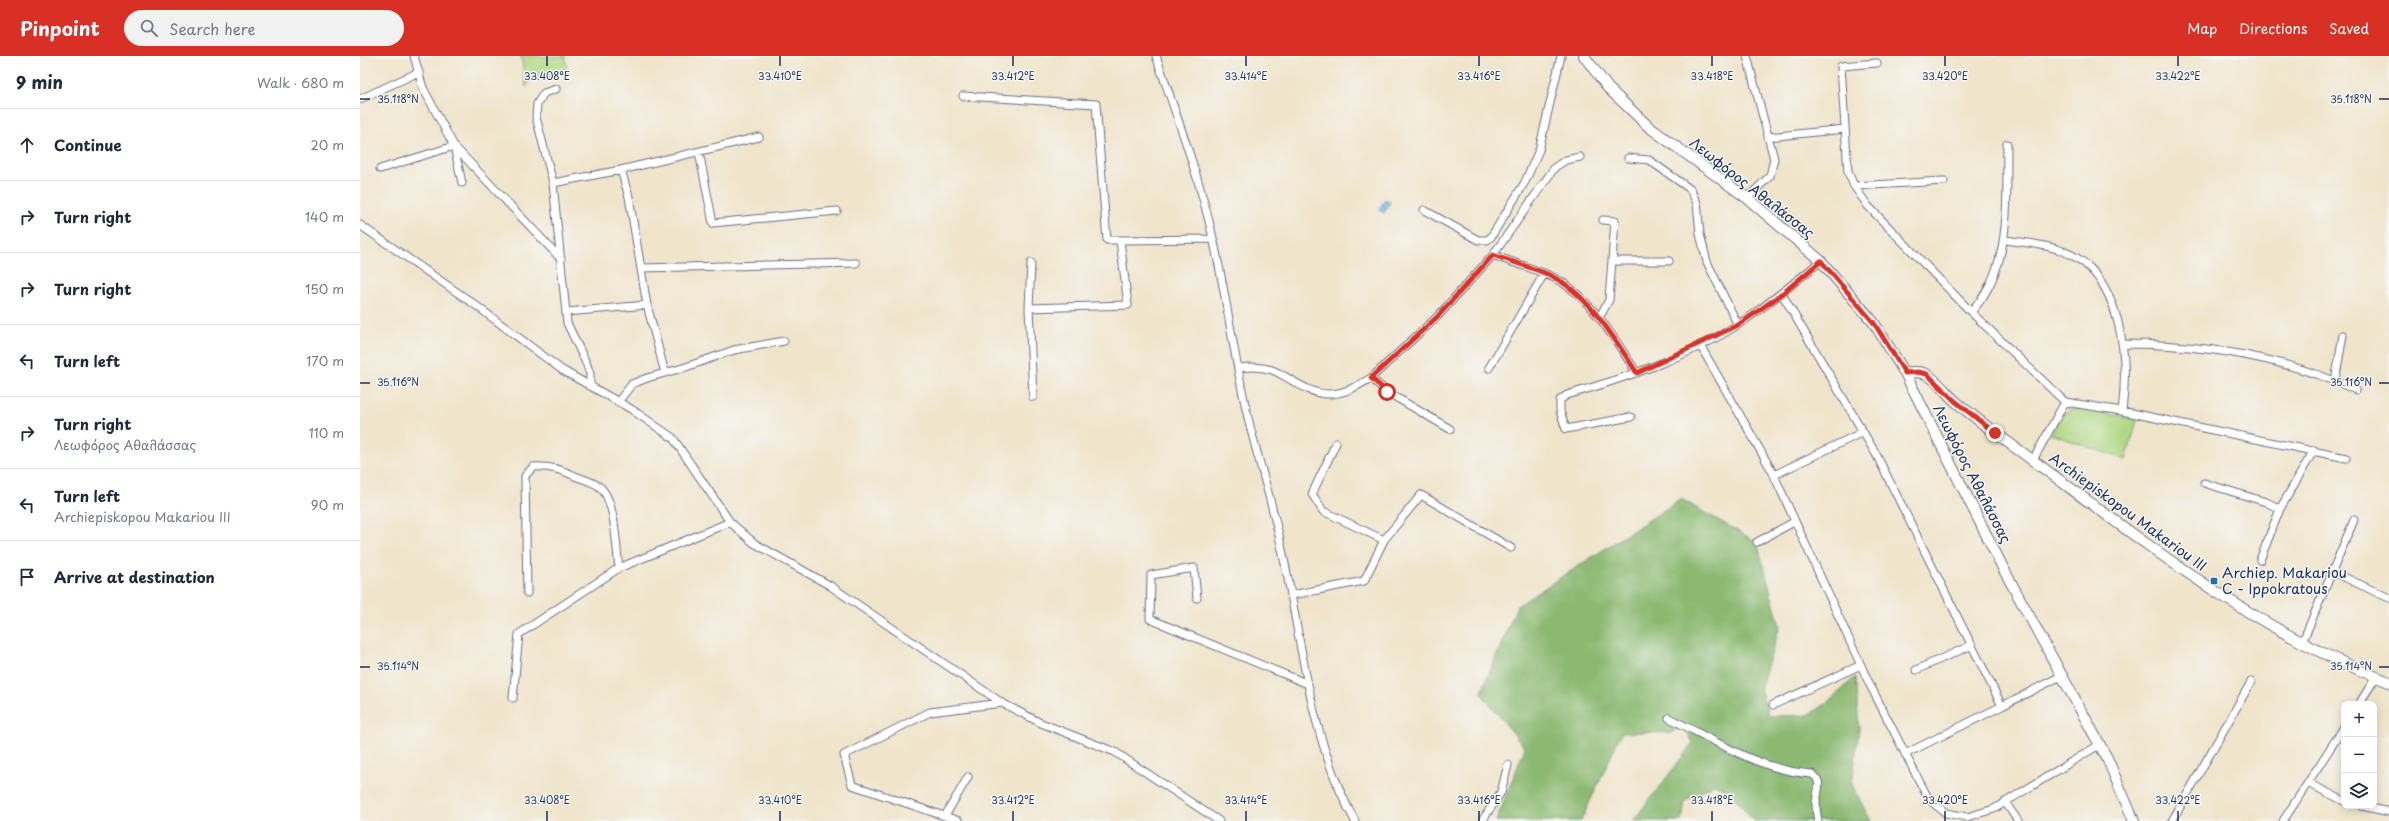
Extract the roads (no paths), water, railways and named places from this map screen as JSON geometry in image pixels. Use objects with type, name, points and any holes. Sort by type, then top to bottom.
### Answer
[{"type":"main road","name":"Λεωφόρος Αθαλάσσας","points":[[1584,56],[1608,88],[1649,127],[1747,198],[1821,261],[1874,323],[1905,373],[2004,570],[2099,745],[2134,821]]},
{"type":"main road","name":"Archiepiskopou Makariou III","points":[[1905,373],[1918,372],[1927,374],[1955,401],[2033,460],[2224,598],[2302,644],[2389,682]]},
{"type":"street","points":[[414,56],[423,88],[454,146],[561,259]]},
{"type":"street","points":[[1156,56],[1193,161],[1214,239],[1251,430],[1273,505],[1292,595],[1315,719],[1327,759],[1345,804],[1355,821]]},
{"type":"street","points":[[1424,210],[1478,240],[1486,240],[1491,237],[1525,182],[1539,150],[1561,56]]},
{"type":"street","points":[[1747,56],[1774,159],[1770,176],[1747,198]]},
{"type":"street","points":[[1877,63],[1842,66],[1848,172],[1854,186],[1868,206],[1971,312],[2065,402],[2122,411],[2314,450],[2346,458]]},
{"type":"street","points":[[360,99],[419,72]]},
{"type":"street","points":[[556,89],[544,93],[537,104],[536,117],[553,183],[568,323],[590,374],[590,386]]},
{"type":"street","points":[[963,96],[1096,104],[1107,240],[1214,239]]},
{"type":"street","points":[[1768,137],[1845,129]]},
{"type":"street","points":[[553,183],[621,170],[759,137]]},
{"type":"street","points":[[1971,312],[1989,290],[2005,240],[2007,144]]},
{"type":"street","points":[[380,169],[454,146]]},
{"type":"street","points":[[454,146],[462,183]]},
{"type":"street","points":[[699,152],[713,223],[837,211]]},
{"type":"street","points":[[1238,368],[1256,367],[1272,370],[1315,392],[1332,394],[1352,389],[1371,378],[1438,316],[1493,255],[1555,167],[1566,160],[1580,158]]},
{"type":"street","points":[[1628,158],[1649,160],[1690,189],[1697,203],[1700,234],[1707,262],[1738,325]]},
{"type":"street","points":[[621,170],[629,197],[647,305],[665,373]]},
{"type":"street","points":[[1854,186],[1944,181]]},
{"type":"street","points":[[1599,318],[1609,300],[1615,221],[1603,220]]},
{"type":"street","points":[[360,224],[474,304],[562,370],[618,402],[673,438],[730,522],[754,543],[829,585],[1002,703],[1041,723],[1115,752],[1219,821]]},
{"type":"street","points":[[1029,308],[1128,305],[1120,240]]},
{"type":"street","points":[[2005,240],[2035,244],[2066,252],[2087,266],[2103,283],[2118,321],[2124,344],[2125,388],[2122,411]]},
{"type":"street","points":[[1493,255],[1544,274],[1568,286],[1599,318],[1637,373]]},
{"type":"street","points":[[1612,261],[1668,261]]},
{"type":"street","points":[[1631,417],[1566,429],[1560,411],[1560,400],[1567,395],[1637,373],[1700,345],[1738,325],[1782,294],[1821,261]]},
{"type":"street","points":[[641,268],[856,263]]},
{"type":"street","points":[[1031,263],[1029,308],[1033,397]]},
{"type":"street","points":[[1489,368],[1544,274]]},
{"type":"street","points":[[1782,294],[1863,432],[2002,706]]},
{"type":"street","points":[[566,312],[647,305]]},
{"type":"street","points":[[2335,381],[2343,335]]},
{"type":"street","points":[[618,402],[632,384],[734,350],[784,341]]},
{"type":"street","points":[[2124,344],[2168,344],[2235,353],[2278,362],[2335,381],[2356,390]]},
{"type":"street","points":[[1700,345],[1774,475],[1794,522],[1861,665],[1928,800],[1946,813],[1967,817],[1994,809],[2099,745]]},
{"type":"street","points":[[1371,378],[1387,392],[1450,430]]},
{"type":"street","points":[[2033,460],[2065,402]]},
{"type":"street","points":[[1774,475],[1863,432]]},
{"type":"street","points":[[1336,443],[1312,494],[1323,511],[1384,540]]},
{"type":"street","points":[[2260,560],[2280,509],[2314,450]]},
{"type":"street","points":[[527,593],[525,476],[533,467],[546,466],[558,469],[600,487],[607,497],[612,512],[619,568]]},
{"type":"street","points":[[2204,483],[2266,502],[2280,509]]},
{"type":"street","points":[[1292,595],[1364,580],[1384,540],[1421,495],[1511,548]]},
{"type":"street","points":[[2302,644],[2354,520]]},
{"type":"street","points":[[513,698],[518,634],[619,568],[730,522]]},
{"type":"street","points":[[1757,542],[1794,522]]},
{"type":"street","points":[[1197,598],[1194,568],[1151,575],[1150,619],[1308,684]]},
{"type":"street","points":[[2333,572],[2389,598]]},
{"type":"street","points":[[1916,670],[1972,645]]},
{"type":"street","points":[[1773,705],[1861,665]]},
{"type":"street","points":[[1905,754],[2061,676]]},
{"type":"street","points":[[2361,701],[2376,677]]},
{"type":"street","points":[[2172,821],[2251,682]]},
{"type":"street","points":[[959,821],[852,785],[844,755],[930,712],[1002,703]]},
{"type":"street","points":[[1669,718],[1724,746],[1776,769],[1812,774],[1817,777],[1819,782],[1816,804],[1818,821]]},
{"type":"street","points":[[2283,821],[2341,732]]},
{"type":"street","points":[[1482,821],[1501,792],[1508,765]]},
{"type":"street","points":[[945,816],[968,777]]},
{"type":"street","points":[[2308,783],[2341,800]]},
{"type":"street","points":[[2005,802],[2018,821]]},
{"type":"street","points":[[2376,809],[2389,812]]},
{"type":"water","points":[[1385,199],[1390,202],[1384,213],[1379,210]]},
{"type":"place","name":"Archiep. Makariou C - Ippokratous","points":[[2214,581]]}]
